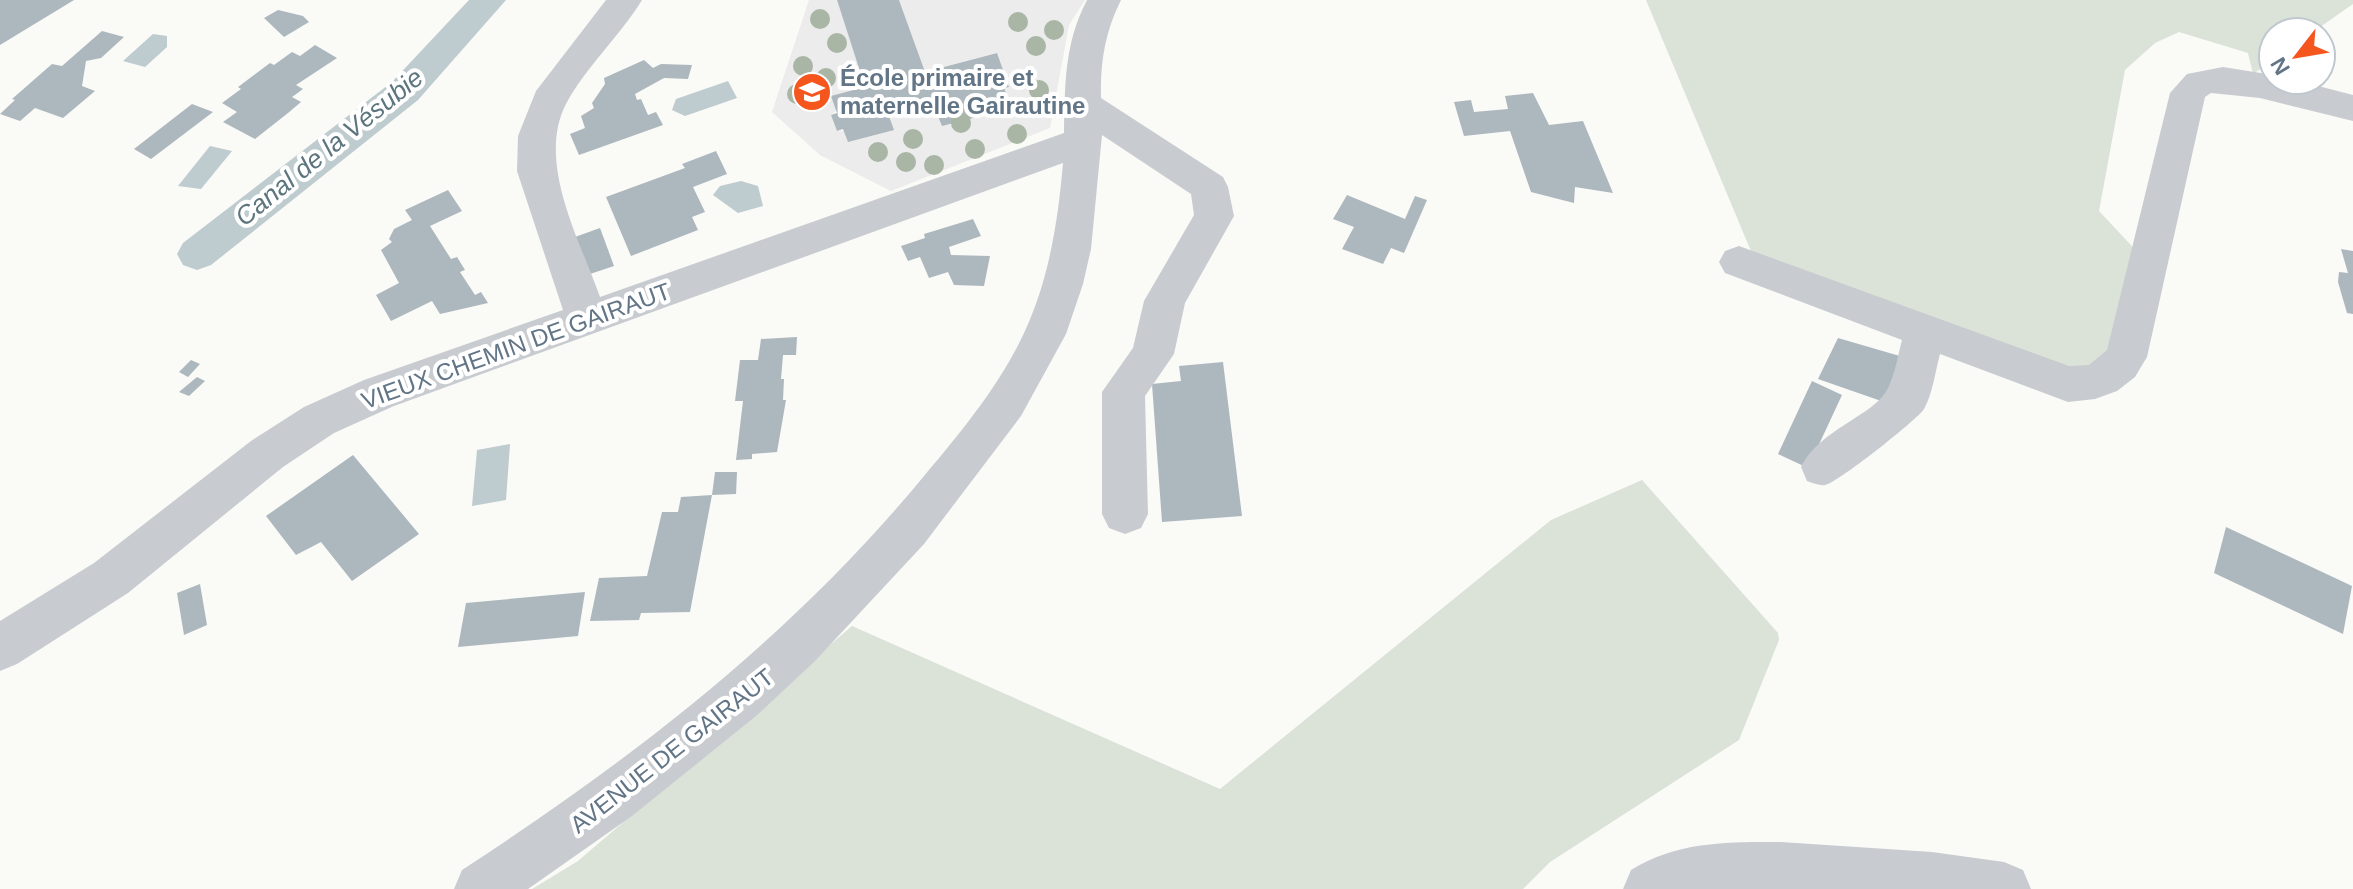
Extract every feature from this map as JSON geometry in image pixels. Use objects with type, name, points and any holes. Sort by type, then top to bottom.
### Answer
[{"type":"street","points":[[587,320],[536,171],[537,136],[549,100],[625,0]]},
{"type":"street","name":"AVENUE DE GAIRAUT","points":[[481,889],[569,832],[694,739],[788,658],[875,570],[996,419],[1041,342],[1063,285],[1074,233],[1083,122],[1082,57],[1090,25],[1104,0]]},
{"type":"street","points":[[1739,262],[2068,384],[2092,384],[2111,376],[2126,357],[2188,93],[2196,84],[2232,81],[2353,108]]},
{"type":"street","points":[[1083,122],[1209,187],[1214,216],[1165,301],[1153,354],[1123,392],[1125,514]]},
{"type":"street","name":"VIEUX CHEMIN DE GAIRAUT","points":[[0,648],[111,578],[267,454],[319,420],[379,393],[587,320],[1083,122]]},
{"type":"street","points":[[1823,467],[1859,436],[1891,416],[1907,399],[1925,331]]},
{"type":"street","points":[[1650,889],[1662,880],[1705,870],[1720,870],[1937,878],[2004,889]]},
{"type":"shaded area","name":"École primaire et maternelle Gairautine","points":[[809,0],[837,0],[865,87],[831,115],[837,131],[893,130],[886,108],[930,97],[1009,86],[996,53],[925,72],[899,0],[1085,0],[1069,25],[1050,128],[891,191],[820,155],[772,112]]},
{"type":"shaded area","points":[[1646,0],[2353,0],[2353,4],[2336,16],[2257,16],[2257,71],[2253,74],[2248,53],[2179,32],[2155,43],[2125,70],[2099,211],[2142,257],[2121,344],[2089,376],[1753,256]]},
{"type":"shaded area","points":[[153,34],[167,36],[167,47],[145,67],[123,61]]},
{"type":"shaded area","points":[[728,81],[737,98],[685,116],[672,110],[676,99]]},
{"type":"shaded area","points":[[210,146],[232,151],[201,189],[178,186]]},
{"type":"shaded area","points":[[741,181],[758,186],[763,206],[738,213],[713,195],[720,186]]},
{"type":"shaded area","points":[[510,444],[506,500],[472,506],[477,450]]},
{"type":"shaded area","points":[[1642,480],[1778,633],[1779,640],[1739,740],[1550,862],[1523,889],[532,889],[578,861],[852,626],[1220,789],[1551,520]]},
{"type":"building","points":[[0,0],[74,0],[0,45]]},
{"type":"building","points":[[837,0],[899,0],[925,72],[997,53],[1009,87],[1004,88],[1012,108],[942,126],[930,97],[886,108],[894,130],[848,142],[843,129],[837,131],[831,115],[837,113],[831,96],[865,87]]},
{"type":"building","points":[[278,10],[303,16],[309,22],[284,37],[264,18]]},
{"type":"building","points":[[102,31],[124,37],[101,58],[86,61],[82,86],[95,91],[63,118],[35,108],[20,121],[0,114],[15,100],[12,99],[52,64],[62,66]]},
{"type":"building","points":[[315,45],[337,58],[296,85],[303,89],[292,97],[301,102],[288,113],[255,139],[223,122],[237,112],[222,103],[241,89],[238,87],[270,63],[274,65],[292,52],[300,56]]},
{"type":"building","points":[[644,60],[653,68],[661,64],[692,65],[688,79],[664,78],[635,94],[637,100],[641,99],[648,115],[656,112],[663,125],[579,155],[570,134],[585,128],[581,116],[594,108],[592,103],[605,84],[604,78]]},
{"type":"building","points":[[1533,93],[1549,125],[1583,121],[1613,193],[1575,187],[1574,203],[1531,192],[1510,131],[1464,136],[1454,102],[1471,100],[1474,112],[1508,109],[1505,96]]},
{"type":"building","points":[[192,104],[213,112],[151,159],[134,149]]},
{"type":"building","points":[[716,151],[727,174],[693,187],[705,212],[692,217],[698,230],[631,256],[606,197],[685,168],[682,164]]},
{"type":"building","points":[[448,190],[462,211],[430,226],[451,259],[457,257],[465,270],[460,272],[475,295],[481,292],[488,303],[440,314],[432,301],[391,321],[376,295],[399,283],[381,250],[392,242],[389,239],[394,229],[412,220],[405,210]]},
{"type":"building","points":[[1347,195],[1405,219],[1415,196],[1427,200],[1404,253],[1391,248],[1383,264],[1342,249],[1354,227],[1333,219]]},
{"type":"building","points":[[973,219],[981,236],[949,247],[951,255],[990,256],[984,286],[954,285],[948,272],[929,278],[920,257],[908,261],[901,246],[925,238],[924,234]]},
{"type":"building","points":[[600,228],[614,266],[584,276],[575,237]]},
{"type":"building","points":[[2341,249],[2353,251],[2353,314],[2347,313],[2338,282],[2339,272],[2348,273]]},
{"type":"building","points":[[797,337],[796,355],[783,355],[781,379],[784,379],[783,400],[786,400],[777,452],[752,454],[752,459],[736,460],[743,401],[735,401],[740,360],[758,360],[761,339]]},
{"type":"building","points":[[1838,338],[1910,359],[1887,403],[1818,379]]},
{"type":"building","points":[[191,360],[200,364],[188,377],[179,372]]},
{"type":"building","points":[[1223,362],[1242,516],[1162,522],[1152,384],[1181,381],[1179,366]]},
{"type":"building","points":[[197,377],[205,381],[189,396],[179,392]]},
{"type":"building","points":[[1812,381],[1842,395],[1808,468],[1778,454]]},
{"type":"building","points":[[353,455],[419,534],[352,581],[321,542],[296,555],[266,516]]},
{"type":"building","points":[[715,472],[737,472],[736,494],[712,495]]},
{"type":"building","points":[[712,495],[690,612],[641,613],[639,620],[590,621],[599,578],[647,576],[662,512],[678,512],[681,497]]},
{"type":"building","points":[[2226,527],[2352,586],[2343,634],[2214,573]]},
{"type":"building","points":[[200,584],[207,625],[184,635],[177,593]]},
{"type":"building","points":[[585,592],[578,636],[458,647],[466,603]]},
{"type":"waterway","name":"Canal de la Vésubie","points":[[197,254],[405,91],[489,0]]},
{"type":"place","name":"École primaire et maternelle Gairautine","points":[[812,92]]}]
